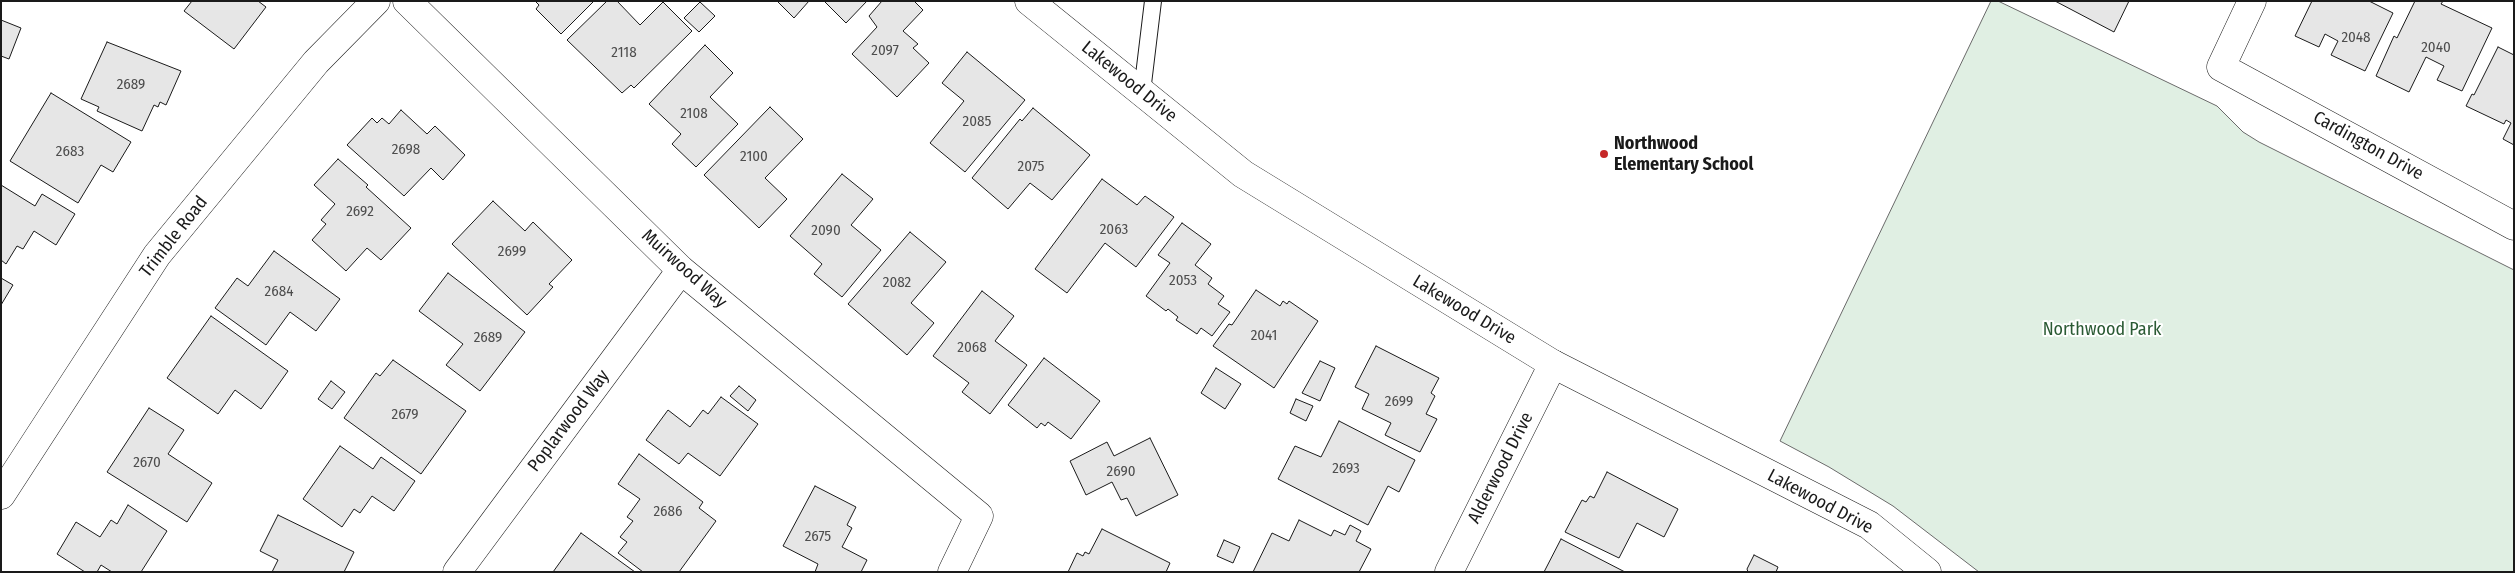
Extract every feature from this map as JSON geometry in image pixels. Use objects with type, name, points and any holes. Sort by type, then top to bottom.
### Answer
[{"type":"street","name":"Trimble Road","points":[[1,495],[157,255],[316,62],[376,1]]},
{"type":"street","name":"Muirwood Way","points":[[407,1],[681,270],[979,516],[952,572]]},
{"type":"street","name":"Lakewood Drive","points":[[1029,1],[1242,174],[1553,364],[1869,525],[1927,572]]},
{"type":"street","name":"Cardington Drive","points":[[2252,1],[2221,67],[2514,226]]},
{"type":"street","name":"Poplarwood Way","points":[[457,572],[681,270]]},
{"type":"street","name":"Alderwood Drive","points":[[1449,572],[1553,364]]},
{"type":"lane","points":[[1142,92],[1153,1]]},
{"type":"green space","name":"Northwood Park","points":[[1991,1],[1998,1],[2217,106],[2243,132],[2259,142],[2514,270],[2514,572],[1979,572],[1893,506],[1829,467],[1780,441]]},
{"type":"building","points":[[192,1],[258,1],[266,7],[234,49],[184,11]]},
{"type":"building","points":[[535,1],[594,1],[561,34],[536,9],[539,5]]},
{"type":"building","points":[[607,1],[617,1],[640,25],[663,2],[692,31],[634,88],[631,85],[622,93],[567,40]]},
{"type":"building","points":[[777,1],[809,1],[794,18]]},
{"type":"building","points":[[824,1],[867,1],[846,23]]},
{"type":"building","points":[[882,1],[914,1],[923,10],[903,31],[918,44],[913,48],[929,63],[897,97],[852,54],[877,27],[869,16]]},
{"type":"building","points":[[2055,1],[2129,1],[2114,32]]},
{"type":"building","points":[[2312,1],[2369,1],[2393,13],[2365,71],[2331,55],[2338,41],[2325,34],[2319,47],[2295,36]]},
{"type":"building","points":[[2415,1],[2443,1],[2441,4],[2492,28],[2462,91],[2437,80],[2444,66],[2426,57],[2409,92],[2376,76],[2394,36],[2397,38]]},
{"type":"building","points":[[700,2],[715,16],[699,32],[684,18]]},
{"type":"building","points":[[1,20],[21,28],[9,59],[1,56]]},
{"type":"building","points":[[107,42],[181,71],[166,105],[160,102],[158,107],[154,105],[142,131],[97,111],[99,107],[81,99]]},
{"type":"building","points":[[705,45],[733,73],[710,97],[738,124],[696,167],[672,144],[681,134],[649,104]]},
{"type":"building","points":[[2498,47],[2514,55],[2514,145],[2503,139],[2511,123],[2506,120],[2504,124],[2466,106],[2472,94],[2474,95]]},
{"type":"building","points":[[967,52],[1025,100],[965,172],[930,143],[964,101],[942,83]]},
{"type":"building","points":[[51,93],[131,142],[113,172],[101,165],[78,203],[10,161]]},
{"type":"building","points":[[770,107],[803,139],[765,178],[787,199],[759,228],[704,175]]},
{"type":"building","points":[[1033,108],[1090,155],[1052,200],[1030,183],[1008,209],[972,178],[1020,119],[1022,121]]},
{"type":"building","points":[[401,110],[427,134],[435,126],[465,155],[443,180],[431,168],[404,196],[347,145],[372,118],[377,123],[382,118],[389,124]]},
{"type":"building","points":[[338,159],[368,185],[366,187],[411,228],[381,260],[367,248],[346,271],[312,240],[326,224],[321,220],[335,204],[314,185]]},
{"type":"building","points":[[842,174],[873,199],[851,225],[881,250],[842,297],[814,274],[822,264],[790,236]]},
{"type":"building","points":[[1102,179],[1137,205],[1145,196],[1174,217],[1136,267],[1105,243],[1067,293],[1035,269]]},
{"type":"building","points":[[1,185],[35,206],[42,194],[75,214],[56,245],[34,231],[23,249],[17,246],[6,264],[1,260]]},
{"type":"building","points":[[493,201],[525,231],[533,222],[572,260],[549,284],[553,287],[527,315],[452,244]]},
{"type":"building","points":[[1182,223],[1211,244],[1195,265],[1212,278],[1208,284],[1224,296],[1218,304],[1230,312],[1212,336],[1201,328],[1197,334],[1176,320],[1178,317],[1168,309],[1166,311],[1146,296],[1170,263],[1158,255]]},
{"type":"building","points":[[910,232],[946,262],[911,303],[934,323],[907,355],[848,304]]},
{"type":"building","points":[[274,251],[340,299],[316,331],[290,312],[266,345],[215,308],[237,278],[248,286]]},
{"type":"building","points":[[448,273],[525,332],[480,391],[446,365],[463,344],[419,311]]},
{"type":"building","points":[[1,278],[13,285],[1,305]]},
{"type":"building","points":[[1256,290],[1280,306],[1283,301],[1287,304],[1289,301],[1318,321],[1274,388],[1213,346],[1229,324],[1232,325]]},
{"type":"building","points":[[982,291],[1014,316],[995,341],[1027,365],[990,414],[962,392],[969,383],[933,356]]},
{"type":"building","points":[[211,316],[288,371],[261,409],[235,390],[218,414],[167,378]]},
{"type":"building","points":[[1376,346],[1439,378],[1431,393],[1435,396],[1426,414],[1437,419],[1420,452],[1385,435],[1391,423],[1362,409],[1369,394],[1355,387]]},
{"type":"building","points":[[1044,358],[1100,401],[1071,439],[1048,422],[1045,426],[1041,423],[1037,428],[1008,405]]},
{"type":"building","points":[[393,360],[466,411],[421,474],[344,418],[376,373],[380,376]]},
{"type":"building","points":[[1320,361],[1335,368],[1320,401],[1302,393]]},
{"type":"building","points":[[1216,368],[1241,384],[1225,409],[1201,393]]},
{"type":"building","points":[[331,381],[345,392],[332,409],[318,399]]},
{"type":"building","points":[[739,386],[756,400],[748,411],[730,396]]},
{"type":"building","points":[[721,397],[758,424],[720,476],[688,453],[679,464],[646,440],[668,410],[690,427],[703,410],[708,414]]},
{"type":"building","points":[[1296,399],[1313,406],[1306,421],[1290,413]]},
{"type":"building","points":[[149,408],[184,430],[168,454],[212,483],[187,522],[107,472]]},
{"type":"building","points":[[1339,421],[1415,460],[1399,492],[1388,486],[1368,525],[1278,479],[1295,446],[1321,457]]},
{"type":"building","points":[[1150,438],[1178,495],[1136,516],[1127,498],[1121,500],[1112,482],[1086,495],[1070,461],[1107,442],[1114,456]]},
{"type":"building","points":[[340,446],[373,469],[381,457],[415,481],[394,511],[372,496],[360,513],[354,509],[342,527],[303,499]]},
{"type":"building","points":[[639,454],[703,502],[699,508],[716,521],[679,572],[643,572],[618,553],[627,542],[620,537],[633,521],[627,517],[640,499],[618,484]]},
{"type":"building","points":[[1607,472],[1678,509],[1664,537],[1637,523],[1619,558],[1565,532],[1582,500],[1586,502],[1590,496],[1594,498]]},
{"type":"building","points":[[815,486],[856,507],[847,525],[852,528],[842,547],[867,560],[861,572],[815,572],[818,564],[783,546]]},
{"type":"building","points":[[128,505],[167,531],[141,572],[112,572],[101,565],[97,572],[85,572],[57,554],[76,522],[100,537],[111,520],[117,524]]},
{"type":"building","points":[[278,515],[354,552],[344,572],[272,572],[278,560],[260,551]]},
{"type":"building","points":[[1299,520],[1331,536],[1334,530],[1345,535],[1350,525],[1361,531],[1356,541],[1371,549],[1359,572],[1253,572],[1272,533],[1289,541]]},
{"type":"building","points":[[1102,529],[1170,563],[1166,572],[1068,572],[1077,553],[1083,556],[1085,552],[1089,554]]},
{"type":"building","points":[[581,533],[635,572],[553,572]]},
{"type":"building","points":[[1561,539],[1625,572],[1544,572]]},
{"type":"building","points":[[1224,540],[1240,547],[1233,563],[1217,556]]},
{"type":"building","points":[[1754,555],[1778,567],[1776,572],[1748,572],[1747,569]]},
{"type":"place","name":"Northwood Elementary School","points":[[1604,154]]}]
